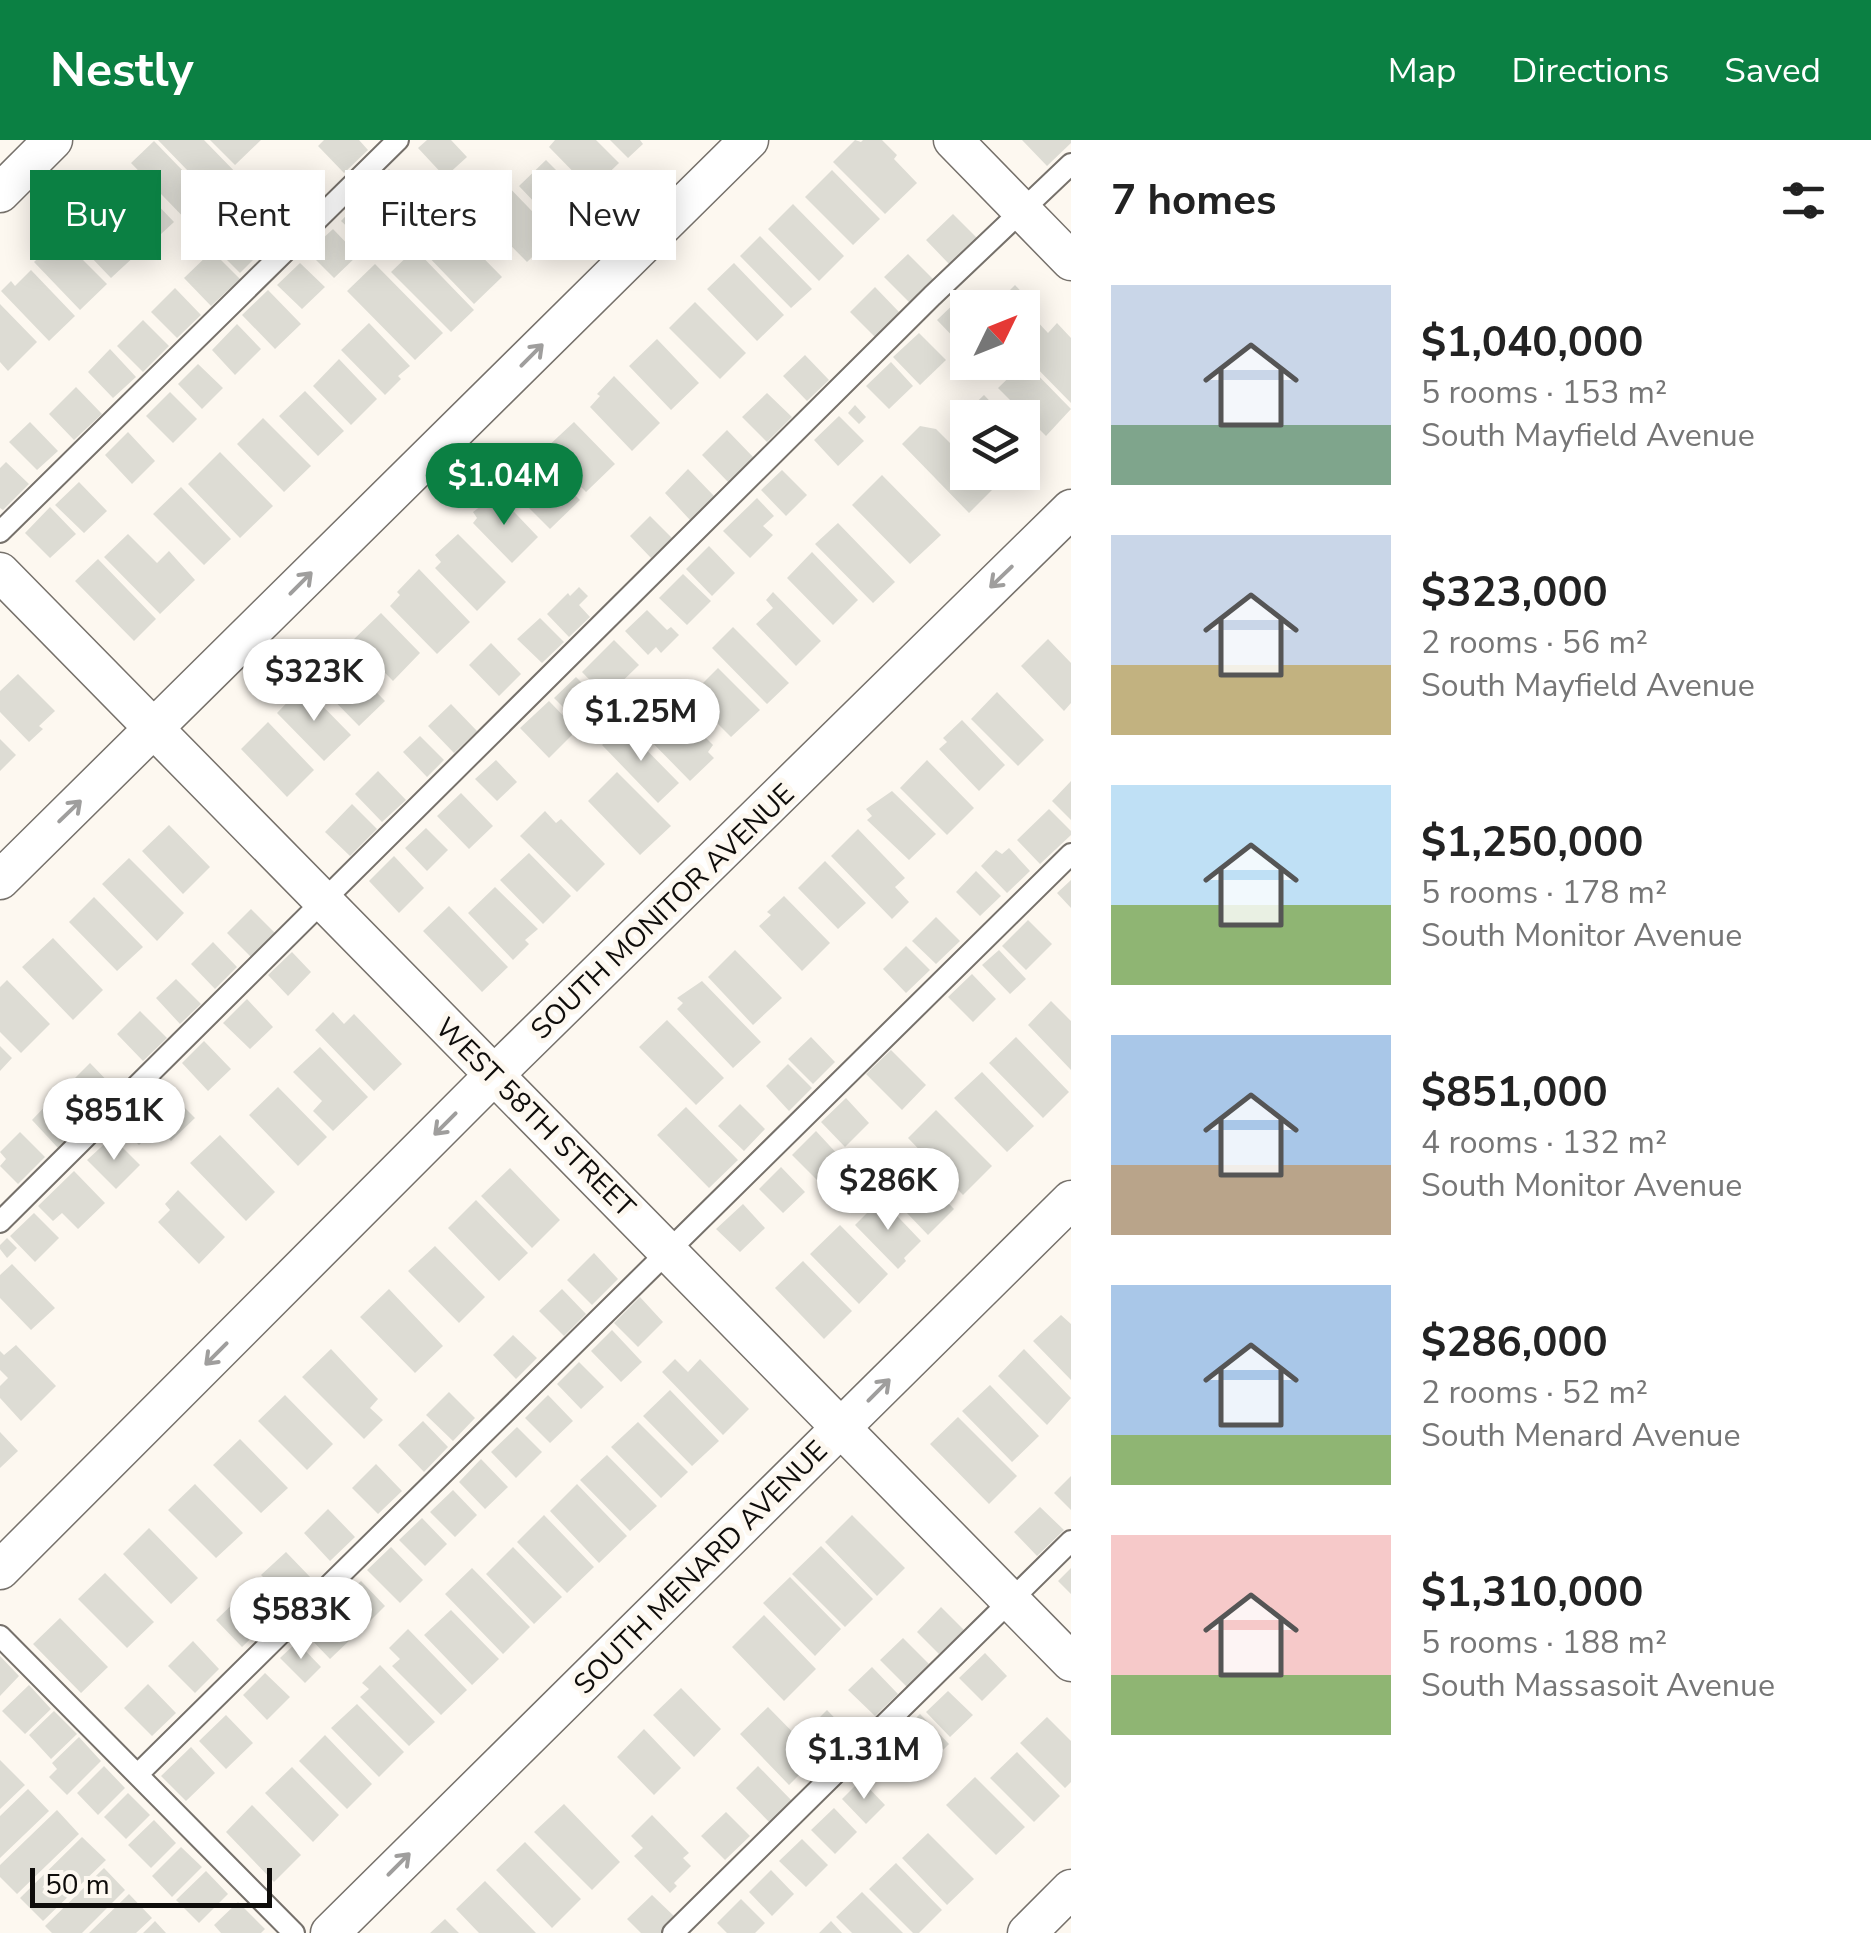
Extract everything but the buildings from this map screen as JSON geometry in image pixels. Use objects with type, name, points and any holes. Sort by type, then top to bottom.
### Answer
[{"type":"street","points":[[0,192],[53,140]]},
{"type":"street","points":[[0,880],[749,140]]},
{"type":"street","points":[[952,140],[1071,261]]},
{"type":"street","name":"SOUTH MONITOR AVENUE","points":[[0,1570],[494,1075],[1071,509]]},
{"type":"street","name":"WEST 58TH STREET","points":[[0,572],[1071,1662]]},
{"type":"street","name":"SOUTH MENARD AVENUE","points":[[330,1933],[1071,1200]]},
{"type":"street","points":[[1027,1933],[1071,1890]]},
{"type":"lane","points":[[0,532],[398,140]]},
{"type":"lane","points":[[0,1222],[932,296],[1071,164]]},
{"type":"lane","points":[[138,1774],[1071,854]]},
{"type":"lane","points":[[673,1933],[1071,1541]]},
{"type":"lane","points":[[0,1636],[294,1933]]}]
